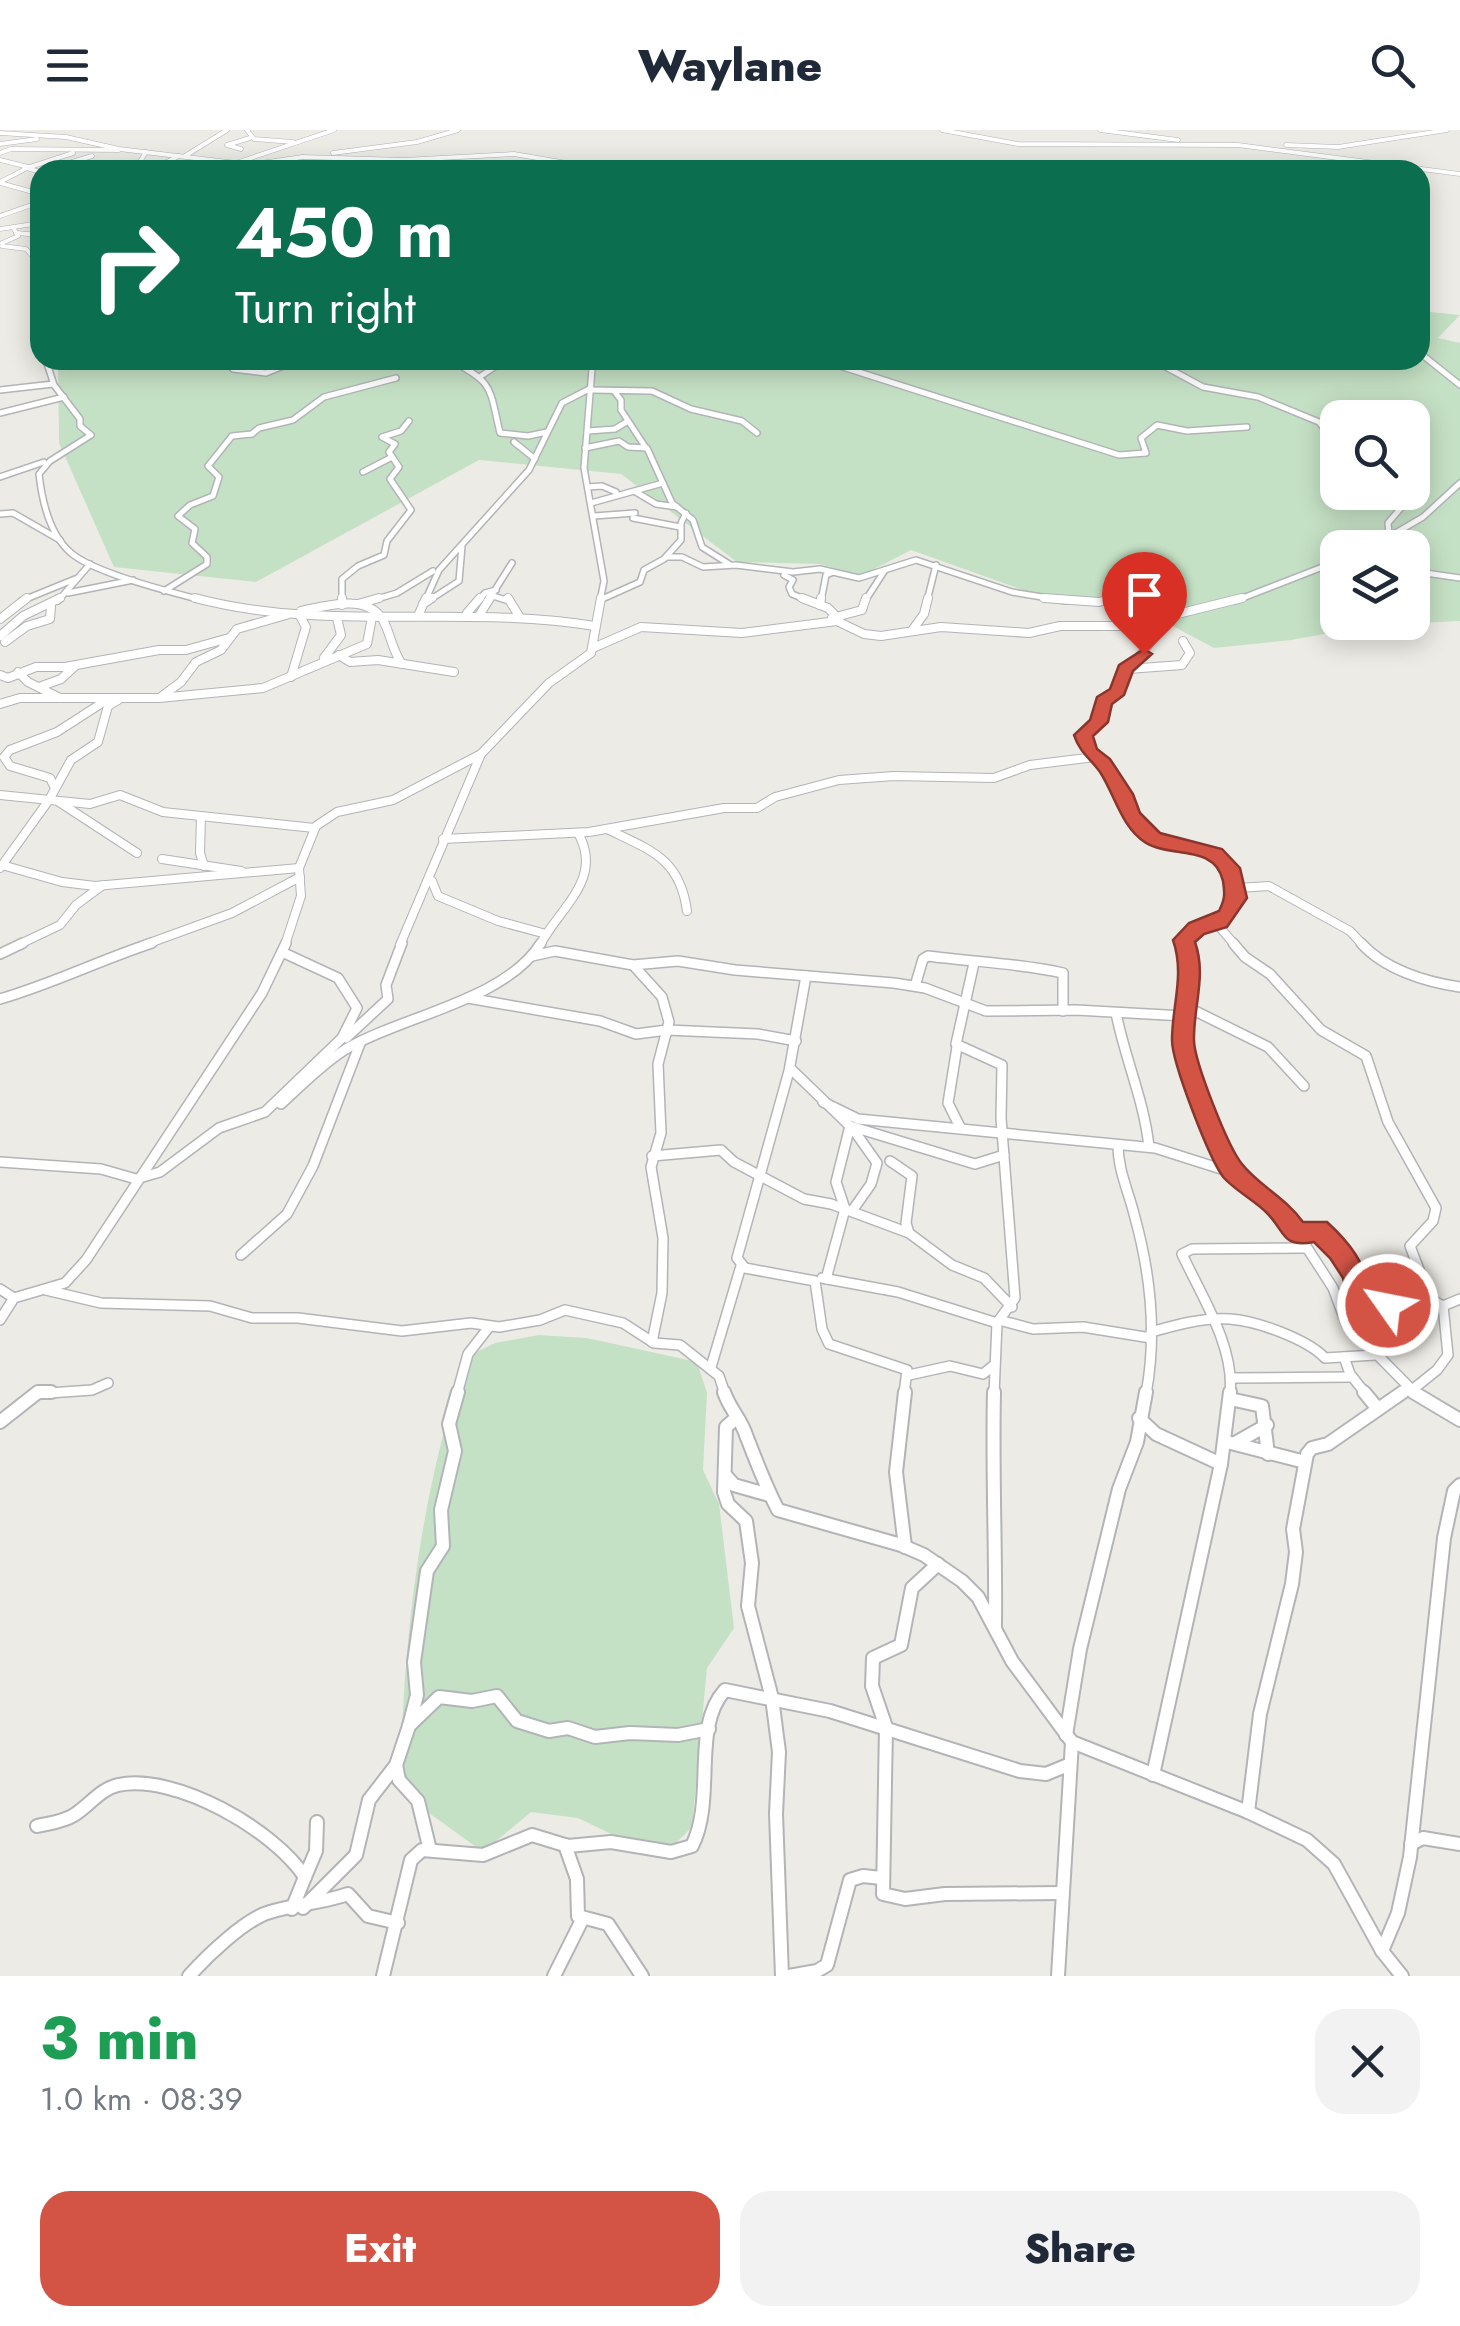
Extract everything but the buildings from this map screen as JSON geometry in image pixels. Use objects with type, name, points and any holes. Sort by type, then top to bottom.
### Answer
[{"type":"street","points":[[45,130],[66,137]]},
{"type":"street","points":[[172,160],[227,130]]},
{"type":"street","points":[[247,130],[250,138]]},
{"type":"street","points":[[200,157],[249,160],[334,130]]},
{"type":"street","points":[[273,160],[406,144],[458,130]]},
{"type":"street","points":[[942,130],[1018,144],[1338,147]]},
{"type":"street","points":[[1100,130],[1352,160]]},
{"type":"street","points":[[1292,151],[1446,130]]},
{"type":"street","points":[[304,132],[326,132]]},
{"type":"street","points":[[0,134],[66,137],[122,150]]},
{"type":"street","points":[[0,134],[8,140],[1,144]]},
{"type":"street","points":[[90,142],[94,135]]},
{"type":"street","points":[[1,144],[56,136]]},
{"type":"street","points":[[241,149],[227,145],[250,138],[300,143]]},
{"type":"street","points":[[44,160],[106,144]]},
{"type":"street","points":[[1329,148],[1352,160]]},
{"type":"street","points":[[1,160],[11,149],[122,150],[215,160]]},
{"type":"street","points":[[237,158],[274,151]]},
{"type":"street","points":[[77,160],[104,152]]},
{"type":"street","points":[[141,160],[143,152]]},
{"type":"street","points":[[302,157],[412,160],[514,154],[548,160]]},
{"type":"street","points":[[1,160],[30,169]]},
{"type":"street","points":[[1,160],[22,168]]},
{"type":"street","points":[[0,182],[30,165]]},
{"type":"street","points":[[1430,170],[1460,174]]},
{"type":"street","points":[[0,182],[30,194]]},
{"type":"street","points":[[2,215],[30,202]]},
{"type":"street","points":[[1,240],[30,225]]},
{"type":"street","points":[[15,231],[22,226]]},
{"type":"street","points":[[15,231],[30,233]]},
{"type":"street","points":[[1,240],[16,237],[15,231]]},
{"type":"street","points":[[1,240],[30,253]]},
{"type":"street","points":[[1430,360],[1460,385]]},
{"type":"street","points":[[0,476],[75,450],[90,438],[53,384],[49,370]]},
{"type":"street","points":[[237,370],[248,375],[278,370]]},
{"type":"street","points":[[470,370],[482,376],[495,404],[500,433],[528,436],[547,432]]},
{"type":"street","points":[[482,376],[491,370]]},
{"type":"street","points":[[592,370],[585,448],[604,581],[593,648]]},
{"type":"street","points":[[852,370],[1119,456],[1146,453],[1141,438],[1157,425],[1187,431],[1248,427]]},
{"type":"street","points":[[1171,370],[1203,387],[1258,397],[1320,423]]},
{"type":"street","points":[[164,591],[206,564],[206,557],[192,542],[195,529],[178,516],[187,505],[206,502],[217,494],[219,477],[208,466],[232,436],[252,434],[259,428],[294,420],[324,396],[396,378]]},
{"type":"street","points":[[0,390],[53,384]]},
{"type":"street","points":[[418,616],[439,570],[535,459],[566,400],[591,389],[652,391],[691,409],[742,421],[757,433]]},
{"type":"street","points":[[614,390],[628,421],[640,432],[654,456],[663,483],[700,535],[702,546],[729,564]]},
{"type":"street","points":[[0,413],[64,397]]},
{"type":"street","points":[[342,605],[342,579],[358,566],[384,555],[387,542],[411,510],[390,479],[399,468],[389,452],[395,444],[382,436],[401,431],[409,421]]},
{"type":"street","points":[[588,430],[615,429],[628,421]]},
{"type":"street","points":[[514,442],[535,459]]},
{"type":"street","points":[[585,448],[614,442],[646,448]]},
{"type":"street","points":[[363,472],[392,457]]},
{"type":"street","points":[[47,461],[40,470],[40,486],[62,542]]},
{"type":"street","points":[[592,503],[663,483]]},
{"type":"street","points":[[1397,530],[1423,517],[1460,483]]},
{"type":"street","points":[[588,487],[615,488],[616,494]]},
{"type":"street","points":[[636,492],[656,504],[677,506]]},
{"type":"street","points":[[626,503],[632,515]]},
{"type":"street","points":[[0,514],[13,513],[90,564],[164,591],[337,618],[480,614],[594,626]]},
{"type":"street","points":[[684,558],[679,544],[686,513]]},
{"type":"street","points":[[594,516],[632,515],[680,527]]},
{"type":"street","points":[[602,600],[640,582],[644,569],[666,558],[679,544]]},
{"type":"street","points":[[422,604],[459,581],[463,545]]},
{"type":"street","points":[[159,698],[181,682],[196,662],[221,650],[242,627],[397,593],[429,576],[463,545]]},
{"type":"street","points":[[666,558],[684,558],[699,566],[729,564],[792,572],[816,568],[866,577],[915,560],[1042,599],[1101,602],[1160,586]]},
{"type":"street","points":[[480,614],[512,562]]},
{"type":"street","points":[[2,639],[22,616],[51,606],[64,595],[90,564]]},
{"type":"street","points":[[911,631],[924,614],[936,565]]},
{"type":"street","points":[[758,566],[790,578],[792,594],[836,616]]},
{"type":"street","points":[[0,1162],[101,1168],[136,1179],[160,1172],[218,1128],[261,1115],[387,1001],[391,968],[432,875],[443,838],[482,754],[530,701],[586,658],[593,648],[641,627],[742,633],[837,620],[870,636],[946,627],[1029,633],[1060,626],[1136,625],[1230,602],[1320,568]]},
{"type":"street","points":[[826,622],[862,610],[870,590],[886,570]]},
{"type":"street","points":[[820,605],[821,586],[826,574],[832,572]]},
{"type":"street","points":[[1430,574],[1460,578]]},
{"type":"street","points":[[0,620],[22,600],[78,578]]},
{"type":"street","points":[[64,595],[79,588],[134,580]]},
{"type":"street","points":[[467,614],[484,593],[494,593],[510,599],[519,616]]},
{"type":"street","points":[[355,604],[374,610],[402,664]]},
{"type":"street","points":[[2,639],[50,619],[51,606]]},
{"type":"street","points":[[289,679],[300,664],[300,645],[306,627],[294,614]]},
{"type":"street","points":[[0,701],[159,698],[263,688],[367,644],[377,617]]},
{"type":"street","points":[[323,660],[341,635],[337,618]]},
{"type":"street","points":[[0,674],[8,678],[18,672],[159,650],[186,650],[228,638]]},
{"type":"street","points":[[1153,638],[1135,664],[1125,669],[1118,692],[1103,701],[1098,722],[1084,731],[1089,751],[1103,763],[1140,826],[1160,842],[1220,856],[1230,868],[1236,891],[1228,915],[1196,928],[1184,940],[1192,962],[1183,1043],[1189,1069],[1236,1174]]},
{"type":"street","points":[[1125,669],[1182,665],[1190,653],[1183,641]]},
{"type":"street","points":[[339,655],[350,662],[454,672]]},
{"type":"street","points":[[38,687],[61,679],[77,664]]},
{"type":"street","points":[[18,672],[63,699]]},
{"type":"street","points":[[55,788],[50,778],[30,774],[2,760],[8,751],[43,739],[110,698]]},
{"type":"street","points":[[103,885],[62,882],[2,863],[53,800],[55,788],[74,757],[100,740],[108,706],[124,698]]},
{"type":"street","points":[[0,1320],[14,1298],[65,1283],[86,1260],[136,1179],[214,1070],[256,1004],[282,952],[301,896],[299,873],[314,828],[331,814],[381,805],[482,754]]},
{"type":"street","points":[[443,838],[578,833],[720,809],[757,808],[775,797],[839,780],[894,776],[994,778],[1030,765],[1095,757]]},
{"type":"street","points":[[0,795],[90,804],[116,795],[127,796],[158,811],[314,828]]},
{"type":"street","points":[[53,800],[137,853]]},
{"type":"street","points":[[201,816],[198,854],[204,866]]},
{"type":"street","points":[[607,829],[667,861],[686,887],[687,911]]},
{"type":"street","points":[[532,956],[590,874],[588,852],[578,833]]},
{"type":"street","points":[[162,859],[254,874]]},
{"type":"street","points":[[0,954],[60,925],[76,905],[103,885],[116,881],[299,873]]},
{"type":"street","points":[[0,999],[34,989],[86,964],[186,932],[299,873]]},
{"type":"street","points":[[432,875],[432,888],[438,896],[498,921],[546,934]]},
{"type":"street","points":[[1236,891],[1247,885],[1269,886],[1350,931],[1377,962],[1398,966],[1428,982],[1460,987]]},
{"type":"street","points":[[1216,923],[1245,957],[1270,974],[1325,1034],[1366,1056],[1388,1122],[1436,1208],[1433,1220],[1410,1246],[1430,1296]]},
{"type":"street","points":[[282,952],[340,977],[354,996],[357,1008],[350,1026],[319,1060]]},
{"type":"street","points":[[234,1122],[266,1116],[328,1062],[361,1041],[425,1010],[465,998],[532,956],[556,952],[634,965],[678,960],[916,986],[962,1005],[1007,1013],[1185,1011],[1228,1024],[1272,1050],[1294,1067],[1304,1086]]},
{"type":"street","points":[[916,986],[925,956],[974,964],[1021,968],[1027,965],[1061,971],[1064,1011]]},
{"type":"street","points":[[960,1127],[948,1103],[962,1005],[968,996],[974,964]]},
{"type":"street","points":[[634,965],[664,1000],[668,1030],[658,1064],[661,1133],[652,1156],[654,1195],[663,1238],[662,1293],[652,1342]]},
{"type":"street","points":[[711,1367],[741,1266],[738,1248],[790,1068],[806,976]]},
{"type":"street","points":[[465,998],[498,1000],[527,1010],[600,1021],[624,1032],[647,1035],[668,1030],[758,1034],[796,1040]]},
{"type":"street","points":[[1116,1013],[1124,1052],[1144,1102],[1149,1147]]},
{"type":"street","points":[[240,1255],[286,1214],[313,1166],[361,1041]]},
{"type":"street","points":[[957,1047],[1000,1062],[1015,1298],[998,1322],[995,1364],[991,1489],[996,1547],[995,1630]]},
{"type":"street","points":[[790,1068],[850,1126],[877,1163],[870,1184],[848,1210],[826,1279]]},
{"type":"street","points":[[822,1102],[858,1119],[960,1127],[1002,1136],[1149,1147],[1236,1174],[1278,1207],[1333,1288],[1351,1330],[1410,1389],[1460,1420]]},
{"type":"street","points":[[850,1126],[976,1164],[1004,1156]]},
{"type":"street","points":[[848,1210],[836,1182],[850,1126]]},
{"type":"street","points":[[1058,1976],[1069,1738],[1080,1649],[1119,1489],[1137,1442],[1150,1372],[1147,1268],[1118,1166],[1118,1145]]},
{"type":"street","points":[[652,1156],[721,1150],[758,1176],[804,1199],[848,1210],[909,1233],[952,1265],[984,1278],[1012,1307]]},
{"type":"street","points":[[890,1161],[912,1176],[906,1224],[909,1233]]},
{"type":"street","points":[[1297,1234],[1318,1230],[1339,1250],[1356,1276],[1360,1307]]},
{"type":"street","points":[[1153,1774],[1226,1446],[1230,1398],[1228,1358],[1182,1257],[1185,1250],[1306,1248]]},
{"type":"street","points":[[741,1266],[815,1281],[819,1288],[820,1332],[828,1344],[899,1364],[908,1375],[896,1472],[905,1547]]},
{"type":"street","points":[[798,1278],[898,1292],[998,1322],[1033,1328],[1083,1327],[1151,1335],[1212,1319],[1232,1319],[1311,1342],[1325,1358],[1375,1355]]},
{"type":"street","points":[[0,1289],[14,1298]]},
{"type":"street","points":[[46,1290],[101,1304],[210,1306],[252,1318],[287,1317],[402,1331],[540,1320],[568,1310],[634,1326],[652,1342],[680,1345],[719,1376],[768,1496],[781,1512],[905,1547],[938,1564],[972,1590],[1012,1662],[1069,1738],[1308,1840],[1334,1864],[1382,1951],[1402,1976]]},
{"type":"street","points":[[1248,1812],[1260,1714],[1292,1584],[1296,1552],[1293,1529],[1308,1449],[1329,1444],[1410,1389],[1448,1358],[1452,1341],[1444,1306],[1430,1296],[1418,1294],[1396,1304],[1360,1307],[1354,1313],[1351,1330]]},
{"type":"street","points":[[1444,1306],[1460,1299]]},
{"type":"street","points":[[298,1909],[352,1863],[368,1800],[396,1765],[409,1726],[417,1696],[414,1662],[422,1630],[421,1602],[428,1566],[443,1546],[440,1510],[455,1455],[449,1424],[468,1354],[489,1326]]},
{"type":"street","points":[[1344,1356],[1352,1376],[1378,1409]]},
{"type":"street","points":[[908,1375],[926,1368],[950,1366],[983,1374],[995,1364]]},
{"type":"street","points":[[1231,1378],[1352,1376]]},
{"type":"street","points":[[0,1422],[38,1392],[94,1390],[108,1383]]},
{"type":"street","points":[[1230,1398],[1260,1404],[1267,1425],[1268,1454]]},
{"type":"street","points":[[736,1418],[726,1427],[726,1500],[746,1521],[752,1563],[747,1599],[772,1698],[779,1752],[776,1814],[786,1976],[822,1970],[830,1962],[842,1896],[850,1880],[863,1876],[880,1878]]},
{"type":"street","points":[[1139,1418],[1155,1433],[1221,1464]]},
{"type":"street","points":[[1226,1446],[1250,1438],[1267,1425]]},
{"type":"street","points":[[1226,1446],[1304,1462]]},
{"type":"street","points":[[726,1476],[734,1485],[768,1496]]},
{"type":"street","points":[[1382,1951],[1398,1913],[1410,1844],[1444,1538],[1454,1492],[1460,1485]]},
{"type":"street","points":[[938,1564],[910,1592],[901,1645],[873,1658],[872,1686],[886,1727],[880,1878],[885,1897],[962,1892],[1028,1898],[1061,1892]]},
{"type":"street","points":[[384,1976],[411,1858],[422,1850],[483,1855],[532,1835],[565,1845],[611,1842],[671,1852],[692,1846],[702,1827],[709,1729],[720,1691],[750,1692],[886,1727],[1033,1773],[1052,1773],[1068,1765]]},
{"type":"street","points":[[409,1726],[435,1699],[448,1696],[472,1701],[497,1696],[518,1720],[546,1730],[568,1728],[595,1737],[623,1733],[678,1735],[709,1729]]},
{"type":"street","points":[[396,1765],[399,1780],[410,1785],[416,1796],[430,1850]]},
{"type":"street","points":[[37,1826],[74,1816],[99,1794],[119,1784],[157,1785],[222,1812],[269,1839],[298,1864],[305,1877]]},
{"type":"street","points":[[298,1909],[316,1851],[317,1822]]},
{"type":"street","points":[[1410,1844],[1423,1838],[1460,1844]]},
{"type":"street","points":[[565,1845],[577,1879],[576,1908],[582,1920]]},
{"type":"street","points":[[189,1976],[208,1955],[256,1918],[276,1909],[298,1909],[348,1894],[368,1916],[398,1923]]},
{"type":"street","points":[[554,1976],[582,1920]]},
{"type":"street","points":[[582,1920],[608,1924],[634,1957],[642,1976]]},
{"type":"green space","points":[[1430,312],[1460,315],[1438,338],[1460,343],[1460,621],[1430,622],[1430,530],[1320,530],[1320,635],[1214,648],[1156,617],[1154,598],[1048,599],[911,550],[861,576],[820,564],[737,562],[621,474],[479,460],[256,582],[114,567],[59,443],[58,370],[1430,370]]},
{"type":"green space","points":[[539,1335],[587,1338],[697,1362],[707,1393],[703,1470],[719,1504],[734,1628],[707,1668],[692,1827],[670,1849],[636,1846],[578,1818],[531,1812],[483,1852],[400,1792],[405,1681],[416,1572],[436,1465],[466,1357],[495,1343]]},
{"type":"route","points":[[1144,654],[1125,669],[1118,692],[1103,701],[1100,719],[1084,735],[1089,751],[1103,763],[1123,794],[1131,816],[1153,838],[1215,854],[1224,858],[1230,868],[1236,898],[1228,915],[1220,922],[1196,928],[1184,940],[1192,962],[1182,1036],[1195,1086],[1210,1112],[1232,1170],[1278,1207],[1297,1234],[1318,1230],[1339,1250],[1356,1276],[1360,1307],[1388,1305]]}]
